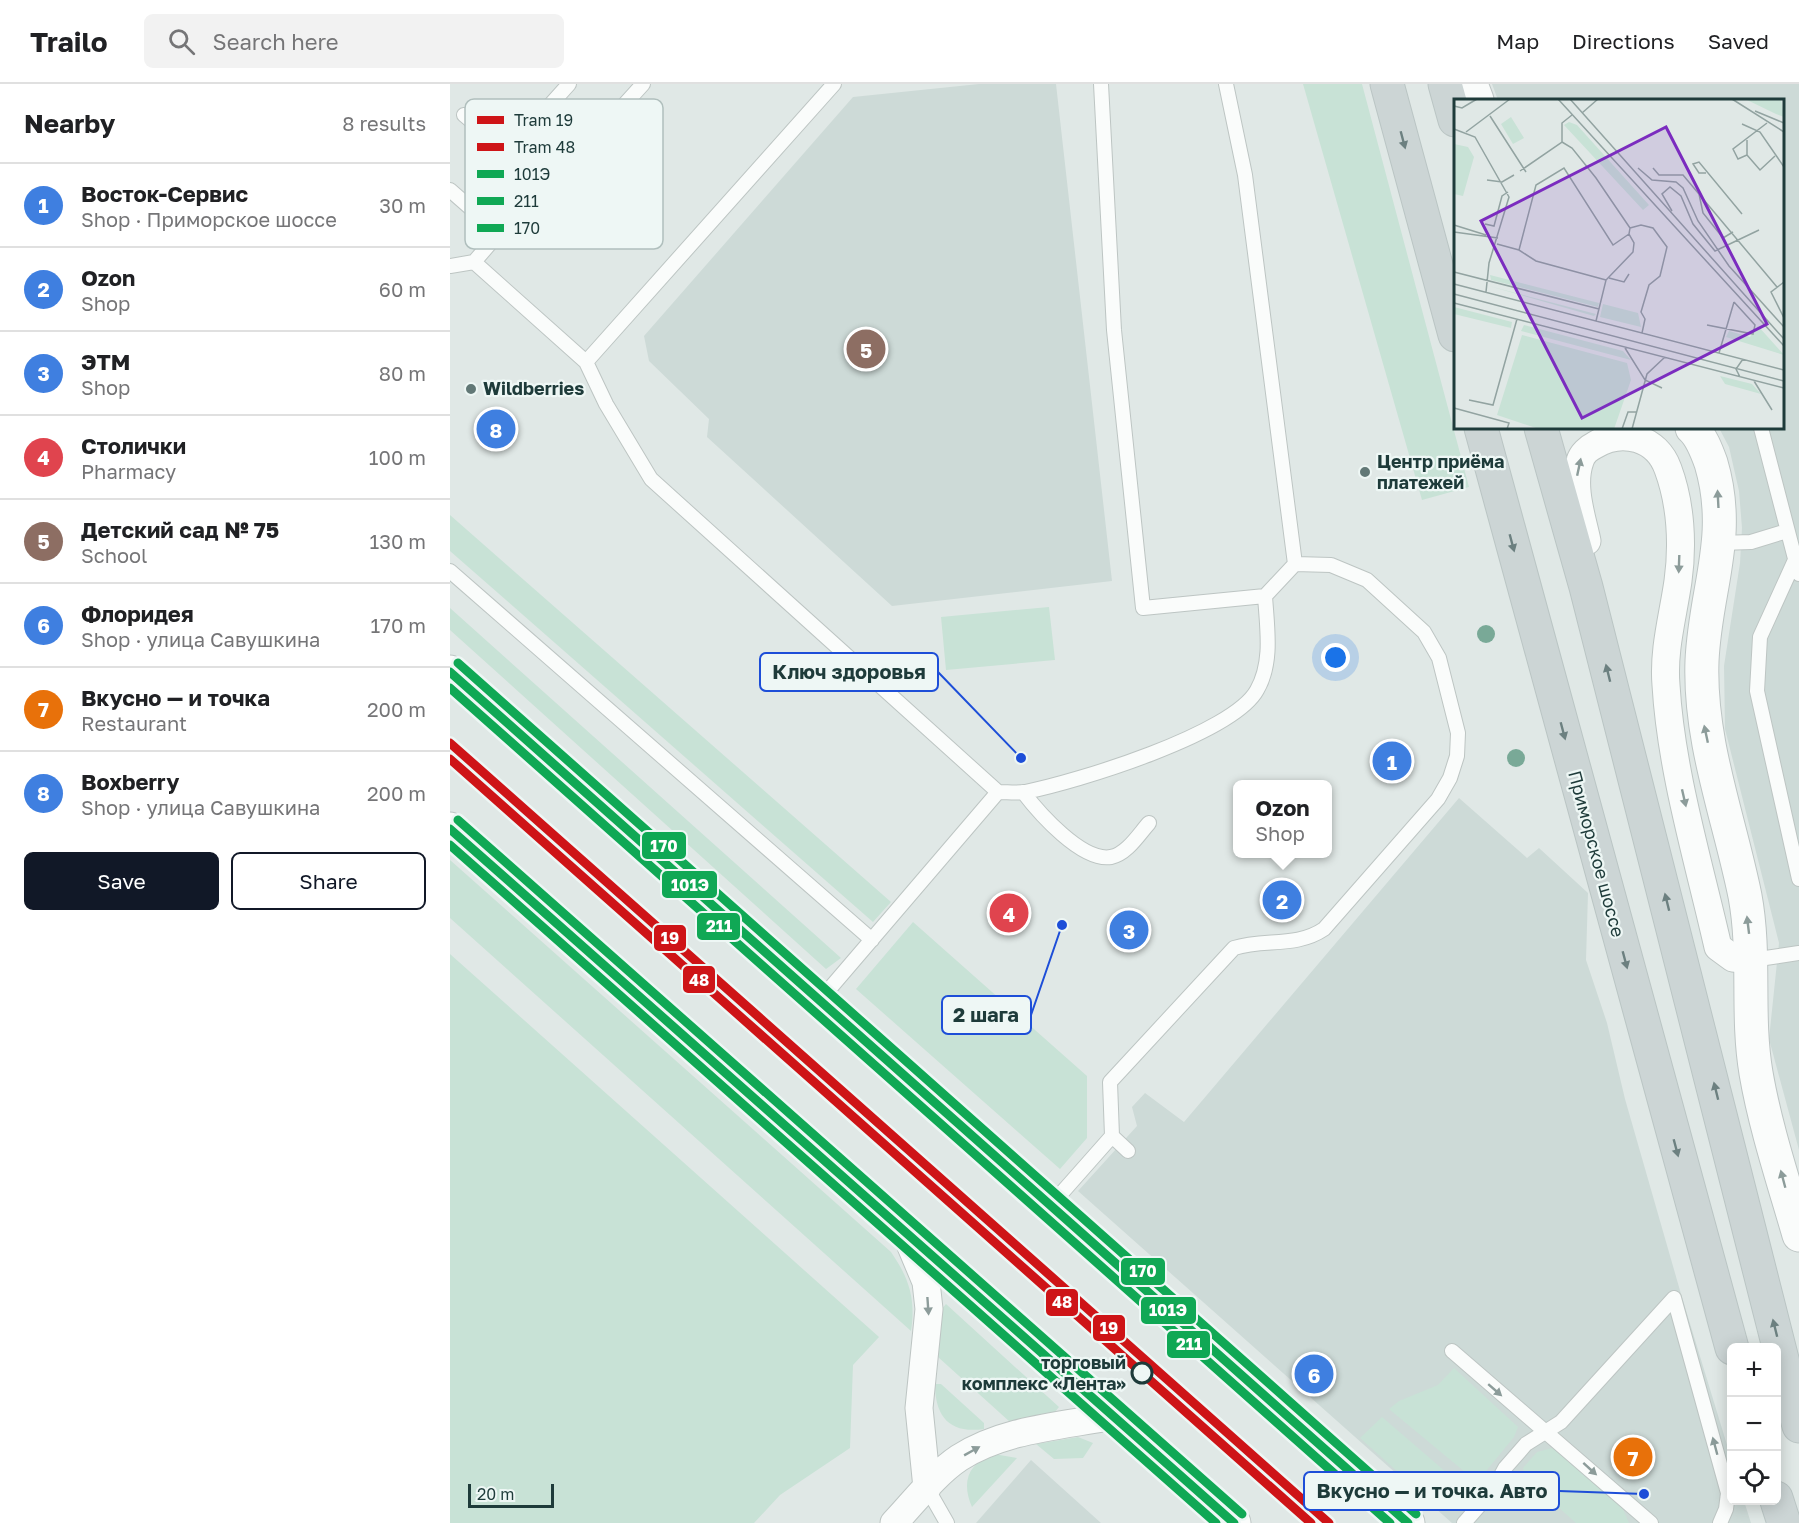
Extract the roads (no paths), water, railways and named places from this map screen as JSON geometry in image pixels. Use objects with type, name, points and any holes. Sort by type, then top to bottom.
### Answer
[{"type":"main road","points":[[1387,84],[1454,331]]},
{"type":"main road","points":[[1446,84],[1454,116]]},
{"type":"main road","points":[[1472,84],[1477,99]]},
{"type":"main road","name":"Приморское шоссе","points":[[1481,429],[1731,1343]]},
{"type":"main road","points":[[1541,429],[1586,587],[1799,1426]]},
{"type":"main road","points":[[1693,429],[1708,455],[1717,486],[1720,543],[1702,660],[1704,722],[1745,897],[1752,960],[1752,1023],[1756,1073],[1799,1235]]},
{"type":"main road","points":[[450,672],[1408,1523]]},
{"type":"main road","points":[[450,829],[1234,1523]]},
{"type":"main road","points":[[1778,1505],[1784,1523]]},
{"type":"street","points":[[1586,587],[1589,550],[1577,492],[1580,459],[1590,448],[1605,439],[1623,435],[1645,441],[1660,452],[1668,470],[1680,529],[1678,580],[1669,630],[1665,681],[1669,727],[1718,947],[1733,958],[1752,960]]},
{"type":"street","points":[[905,1231],[926,1282],[929,1309],[919,1408],[927,1488]]},
{"type":"street","points":[[894,1523],[957,1459],[985,1443],[1013,1435],[1113,1416]]},
{"type":"lane","points":[[556,99],[569,84]]},
{"type":"lane","points":[[629,99],[642,84]]},
{"type":"lane","points":[[586,362],[834,84]]},
{"type":"lane","points":[[1050,1206],[1112,1136],[1110,1083],[1234,948],[1249,943],[1297,941],[1312,937],[1324,929],[1437,799],[1450,778],[1457,756],[1458,733],[1439,658],[1424,632],[1367,580],[1331,565],[1295,564],[1265,596],[1143,608],[1114,330],[1101,84]]},
{"type":"lane","points":[[1226,84],[1245,175],[1295,564]]},
{"type":"lane","points":[[450,190],[465,203]]},
{"type":"lane","points":[[450,266],[474,262],[485,249]]},
{"type":"lane","points":[[474,262],[586,362],[606,404],[651,479],[998,792],[1023,792],[1105,770],[1159,750],[1237,713],[1257,691],[1268,661],[1265,596]]},
{"type":"lane","points":[[1761,429],[1799,574]]},
{"type":"lane","points":[[1720,543],[1751,542],[1787,531]]},
{"type":"lane","points":[[1795,560],[1760,637],[1758,691],[1799,879]]},
{"type":"lane","points":[[450,571],[872,940]]},
{"type":"lane","points":[[820,1001],[998,792]]},
{"type":"lane","points":[[1023,792],[1038,812],[1084,851],[1097,857],[1112,857],[1125,850],[1149,823]]},
{"type":"lane","points":[[1752,960],[1799,953]]},
{"type":"lane","points":[[1112,1136],[1128,1150]]},
{"type":"lane","points":[[1464,1523],[1493,1490],[1505,1468],[1526,1444],[1561,1422],[1674,1298],[1728,1492],[1726,1509],[1720,1523]]},
{"type":"lane","points":[[1452,1351],[1651,1523]]},
{"type":"lane","points":[[927,1488],[947,1523]]},
{"type":"tram line","name":"19","points":[[450,743],[1329,1523]]},
{"type":"tram line","name":"48","points":[[450,759],[1311,1523]]},
{"type":"place","name":"Детский сад № 75","points":[[866,349]]},
{"type":"place","name":"Wildberries","points":[[471,389]]},
{"type":"place","name":"Boxberry","points":[[496,429]]},
{"type":"place","name":"Центр приёма платежей","points":[[1365,472]]},
{"type":"place","name":"Ключ здоровья","points":[[1021,758]]},
{"type":"place","name":"Восток-Сервис","points":[[1392,761]]},
{"type":"place","name":"Ozon","points":[[1282,900]]},
{"type":"place","name":"Столички","points":[[1009,913]]},
{"type":"place","name":"2 шага","points":[[1062,925]]},
{"type":"place","name":"ЭТМ","points":[[1129,930]]},
{"type":"place","name":"торговый комплекс «Лента»","points":[[1142,1373]]},
{"type":"place","name":"Флоридея","points":[[1314,1374]]},
{"type":"place","name":"Вкусно — и точка","points":[[1633,1457]]},
{"type":"place","name":"Вкусно — и точка. Авто","points":[[1644,1494]]}]
